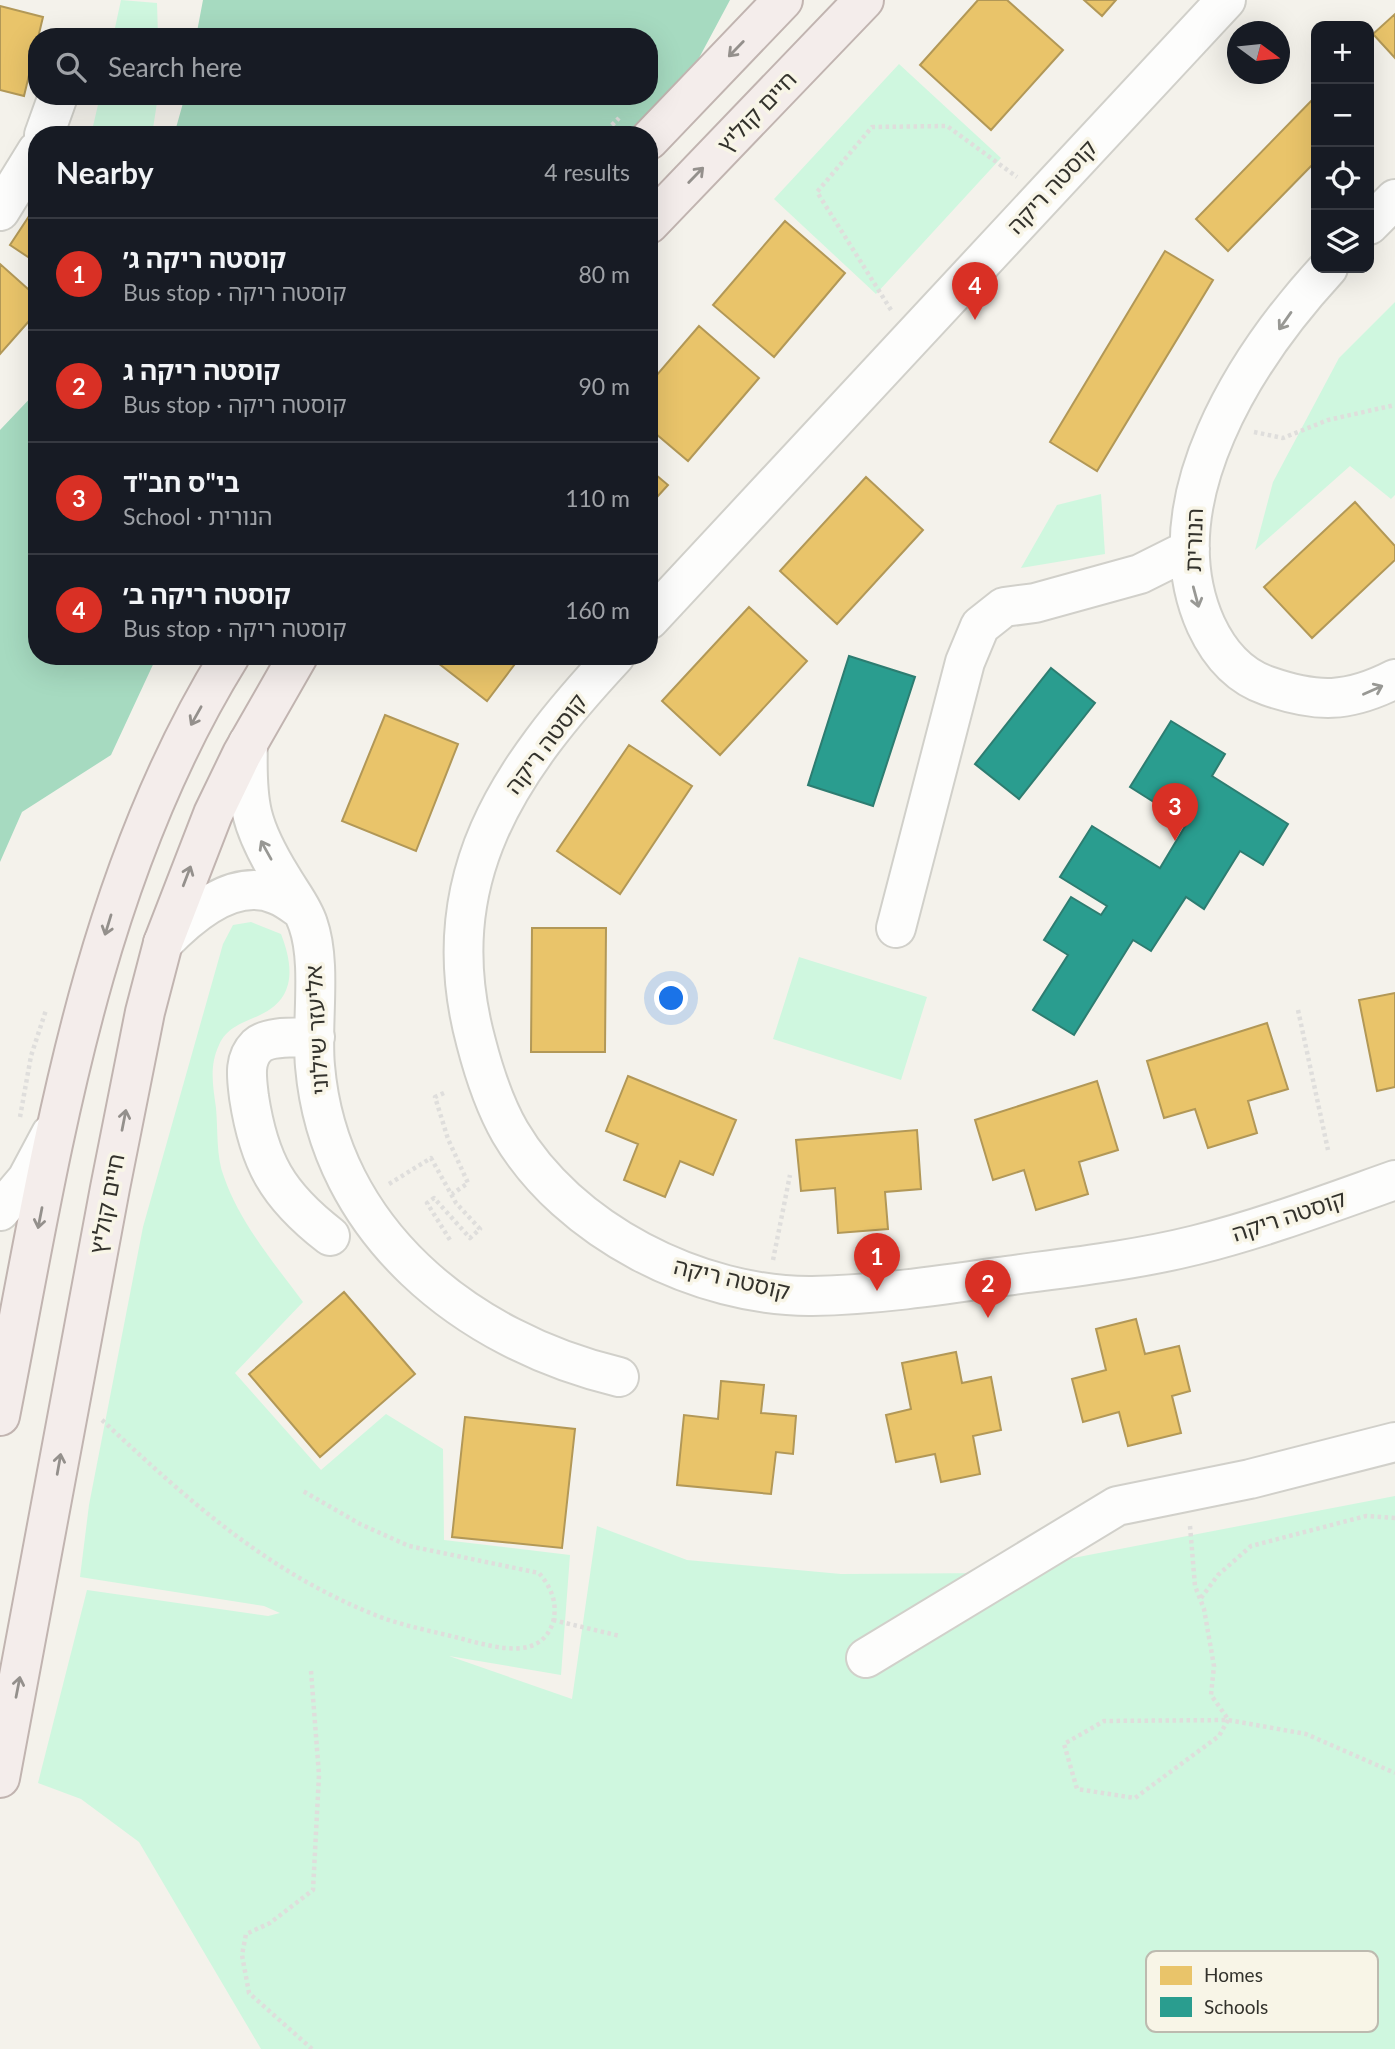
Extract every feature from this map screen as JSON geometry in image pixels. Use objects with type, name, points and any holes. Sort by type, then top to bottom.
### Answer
[{"type":"main road","points":[[658,130],[783,0]]},
{"type":"main road","name":"חיים קוליץ","points":[[658,215],[864,0]]},
{"type":"main road","points":[[4,1398],[60,1116],[107,926],[159,791],[225,665]]},
{"type":"main road","name":"חיים קוליץ","points":[[0,1779],[115,1161],[145,1012],[163,943],[213,814],[248,743],[293,665]]},
{"type":"street","name":"קוסטה ריקה","points":[[658,610],[1226,0]]},
{"type":"street","points":[[47,126],[55,105]]},
{"type":"street","points":[[0,211],[28,165]]},
{"type":"street","points":[[1374,220],[1395,199]]},
{"type":"street","name":"הנורית","points":[[1323,273],[1304,294],[1260,357],[1220,425],[1204,462],[1194,501],[1190,549],[1191,578],[1199,610],[1213,641],[1236,670],[1262,684],[1294,695],[1329,700],[1366,694],[1395,679]]},
{"type":"street","points":[[896,928],[965,662],[980,626],[1004,607],[1035,603],[1140,574],[1190,549]]},
{"type":"street","name":"קוסטה ריקה","points":[[607,665],[538,747],[510,786],[493,820],[478,856],[468,905],[463,961],[467,1010],[485,1079],[511,1133],[553,1187],[589,1220],[664,1264],[712,1280],[766,1292],[810,1296],[914,1289],[1104,1263],[1196,1245],[1395,1180]]},
{"type":"street","name":"אליעזר שילוני","points":[[248,743],[246,793],[254,829],[309,924],[321,1106],[337,1159],[393,1247],[429,1284],[470,1316],[519,1343],[573,1366],[619,1377]]},
{"type":"street","points":[[163,943],[184,920],[232,893],[256,890],[276,894],[300,909]]},
{"type":"street","points":[[315,1037],[270,1040],[259,1044],[250,1055],[246,1072],[254,1128],[264,1162],[303,1215],[330,1236]]},
{"type":"street","points":[[0,1210],[27,1179],[60,1116]]},
{"type":"street","points":[[0,1308],[8,1342],[4,1398]]},
{"type":"street","points":[[866,1658],[1116,1506],[1185,1493],[1395,1443]]},
{"type":"path","points":[[911,339],[839,231],[817,192],[872,127],[947,126],[1043,197]]},
{"type":"path","points":[[1220,425],[1283,438],[1328,420],[1395,405]]},
{"type":"path","points":[[1298,1010],[1328,1150]]},
{"type":"path","points":[[444,1093],[435,1097],[448,1139],[468,1183],[452,1195]]},
{"type":"path","points":[[383,1173],[389,1185],[431,1158],[452,1195],[480,1229],[470,1238],[434,1198],[427,1203],[450,1240]]},
{"type":"path","points":[[766,1292],[790,1175]]},
{"type":"path","points":[[71,1398],[102,1421],[218,1526],[271,1562],[325,1592],[384,1619],[502,1649],[526,1649],[547,1635],[553,1620],[554,1598],[539,1573],[409,1546],[360,1524],[303,1491]]},
{"type":"path","points":[[1185,1493],[1195,1586],[1214,1666],[1211,1695],[1228,1720]]},
{"type":"path","points":[[1200,1599],[1218,1575],[1251,1546],[1366,1516],[1395,1518]]},
{"type":"path","points":[[553,1620],[620,1636]]},
{"type":"path","points":[[311,1671],[319,1774],[313,1890],[270,1923],[246,1934],[242,1955],[249,1993],[312,2049]]},
{"type":"path","points":[[1228,1720],[1219,1736],[1135,1798],[1077,1789],[1064,1744],[1104,1721],[1228,1720],[1306,1734],[1395,1773]]},
{"type":"green space","points":[[121,0],[157,3],[158,28],[115,28]]},
{"type":"green space","points":[[203,0],[730,0],[699,58],[673,95],[638,126],[177,126],[182,105],[658,105],[658,28],[198,28]]},
{"type":"green space","points":[[899,64],[1001,158],[876,294],[774,199]]},
{"type":"green space","points":[[98,105],[157,105],[153,126],[93,126]]},
{"type":"green space","points":[[1395,302],[1395,495],[1391,499],[1350,466],[1255,550],[1273,482],[1339,358]]},
{"type":"green space","points":[[28,400],[28,665],[153,665],[111,755],[22,812],[0,862],[0,430]]},
{"type":"green space","points":[[1101,494],[1105,554],[1021,568],[1057,505]]},
{"type":"green space","points":[[251,922],[281,934],[288,957],[289,980],[281,1000],[272,1008],[231,1030],[222,1039],[216,1053],[213,1076],[220,1161],[231,1194],[248,1226],[303,1302],[235,1373],[321,1470],[386,1414],[443,1449],[444,1540],[570,1555],[561,1675],[449,1656],[572,1699],[597,1526],[687,1560],[841,1574],[995,1573],[1395,1496],[1395,2049],[261,2049],[139,1842],[81,1799],[38,1783],[87,1590],[268,1616],[280,1613],[264,1606],[80,1577],[89,1505],[143,1227],[223,944],[233,925]]},
{"type":"green space","points":[[799,957],[927,997],[901,1080],[773,1039]]},
{"type":"building: Homes","points":[[978,0],[1007,0],[1063,50],[991,130],[920,65]]},
{"type":"building: Homes","points":[[1084,0],[1116,0],[1102,16]]},
{"type":"building: Homes","points":[[0,6],[43,17],[40,28],[28,28],[28,79],[24,96],[0,90]]},
{"type":"building: Homes","points":[[1395,14],[1395,58],[1374,35]]},
{"type":"building: Homes","points":[[1311,101],[1311,166],[1228,251],[1196,219]]},
{"type":"building: Homes","points":[[28,218],[28,257],[10,245]]},
{"type":"building: Homes","points":[[785,221],[845,273],[774,357],[713,305]]},
{"type":"building: Homes","points":[[1165,251],[1213,280],[1097,471],[1050,442]]},
{"type":"building: Homes","points":[[0,264],[28,289],[28,322],[0,354]]},
{"type":"building: Homes","points":[[699,326],[759,378],[688,461],[658,436],[658,374]]},
{"type":"building: Homes","points":[[658,477],[668,485],[658,496]]},
{"type":"building: Homes","points":[[866,477],[923,530],[837,624],[780,571]]},
{"type":"building: Homes","points":[[1355,502],[1395,546],[1395,560],[1312,638],[1264,587]]},
{"type":"building: Homes","points":[[749,607],[807,661],[720,755],[662,701]]},
{"type":"building: Homes","points":[[441,665],[514,665],[487,701]]},
{"type":"building: Homes","points":[[385,715],[458,744],[416,851],[342,821]]},
{"type":"building: Homes","points":[[629,745],[692,786],[620,894],[557,851]]},
{"type":"building: Homes","points":[[532,928],[606,928],[605,1052],[531,1052]]},
{"type":"building: Homes","points":[[1395,993],[1395,1087],[1377,1091],[1359,1000]]},
{"type":"building: Homes","points":[[1267,1023],[1288,1089],[1248,1101],[1257,1133],[1208,1148],[1195,1109],[1164,1118],[1147,1061]]},
{"type":"building: Homes","points":[[628,1076],[736,1120],[713,1175],[680,1161],[665,1197],[624,1180],[638,1144],[606,1131]]},
{"type":"building: Homes","points":[[1097,1081],[1118,1150],[1079,1162],[1088,1194],[1036,1210],[1024,1170],[993,1180],[975,1120]]},
{"type":"building: Homes","points":[[917,1130],[921,1189],[885,1192],[888,1229],[838,1233],[835,1188],[801,1191],[796,1140]]},
{"type":"building: Homes","points":[[344,1292],[415,1374],[320,1457],[249,1374]]},
{"type":"building: Homes","points":[[1136,1319],[1145,1354],[1179,1346],[1190,1391],[1172,1396],[1181,1433],[1128,1446],[1119,1412],[1083,1422],[1072,1379],[1106,1370],[1096,1329]]},
{"type":"building: Homes","points":[[956,1352],[962,1383],[991,1377],[1001,1430],[973,1436],[980,1474],[941,1482],[935,1454],[896,1462],[886,1415],[911,1409],[902,1363]]},
{"type":"building: Homes","points":[[721,1381],[764,1385],[761,1413],[796,1416],[793,1454],[776,1452],[771,1494],[677,1485],[684,1415],[718,1419]]},
{"type":"building: Homes","points":[[465,1417],[575,1429],[562,1548],[452,1537]]},
{"type":"building: Schools","points":[[849,656],[915,677],[873,806],[808,785]]},
{"type":"building: Schools","points":[[1051,668],[1095,703],[1019,799],[975,764]]},
{"type":"building: Schools","points":[[1171,721],[1225,754],[1212,776],[1288,824],[1263,865],[1240,851],[1204,909],[1186,897],[1151,951],[1133,940],[1074,1035],[1033,1010],[1068,955],[1044,940],[1071,897],[1101,915],[1107,906],[1060,877],[1092,826],[1160,868],[1187,823],[1130,787]]},
{"type":"place","name":"קוסטה ריקה ב׳","points":[[975,320]]},
{"type":"place","name":"בי\"ס חב\"ד","points":[[1175,841]]},
{"type":"place","name":"קוסטה ריקה ג׳","points":[[877,1291]]},
{"type":"place","name":"קוסטה ריקה ג","points":[[988,1318]]}]
